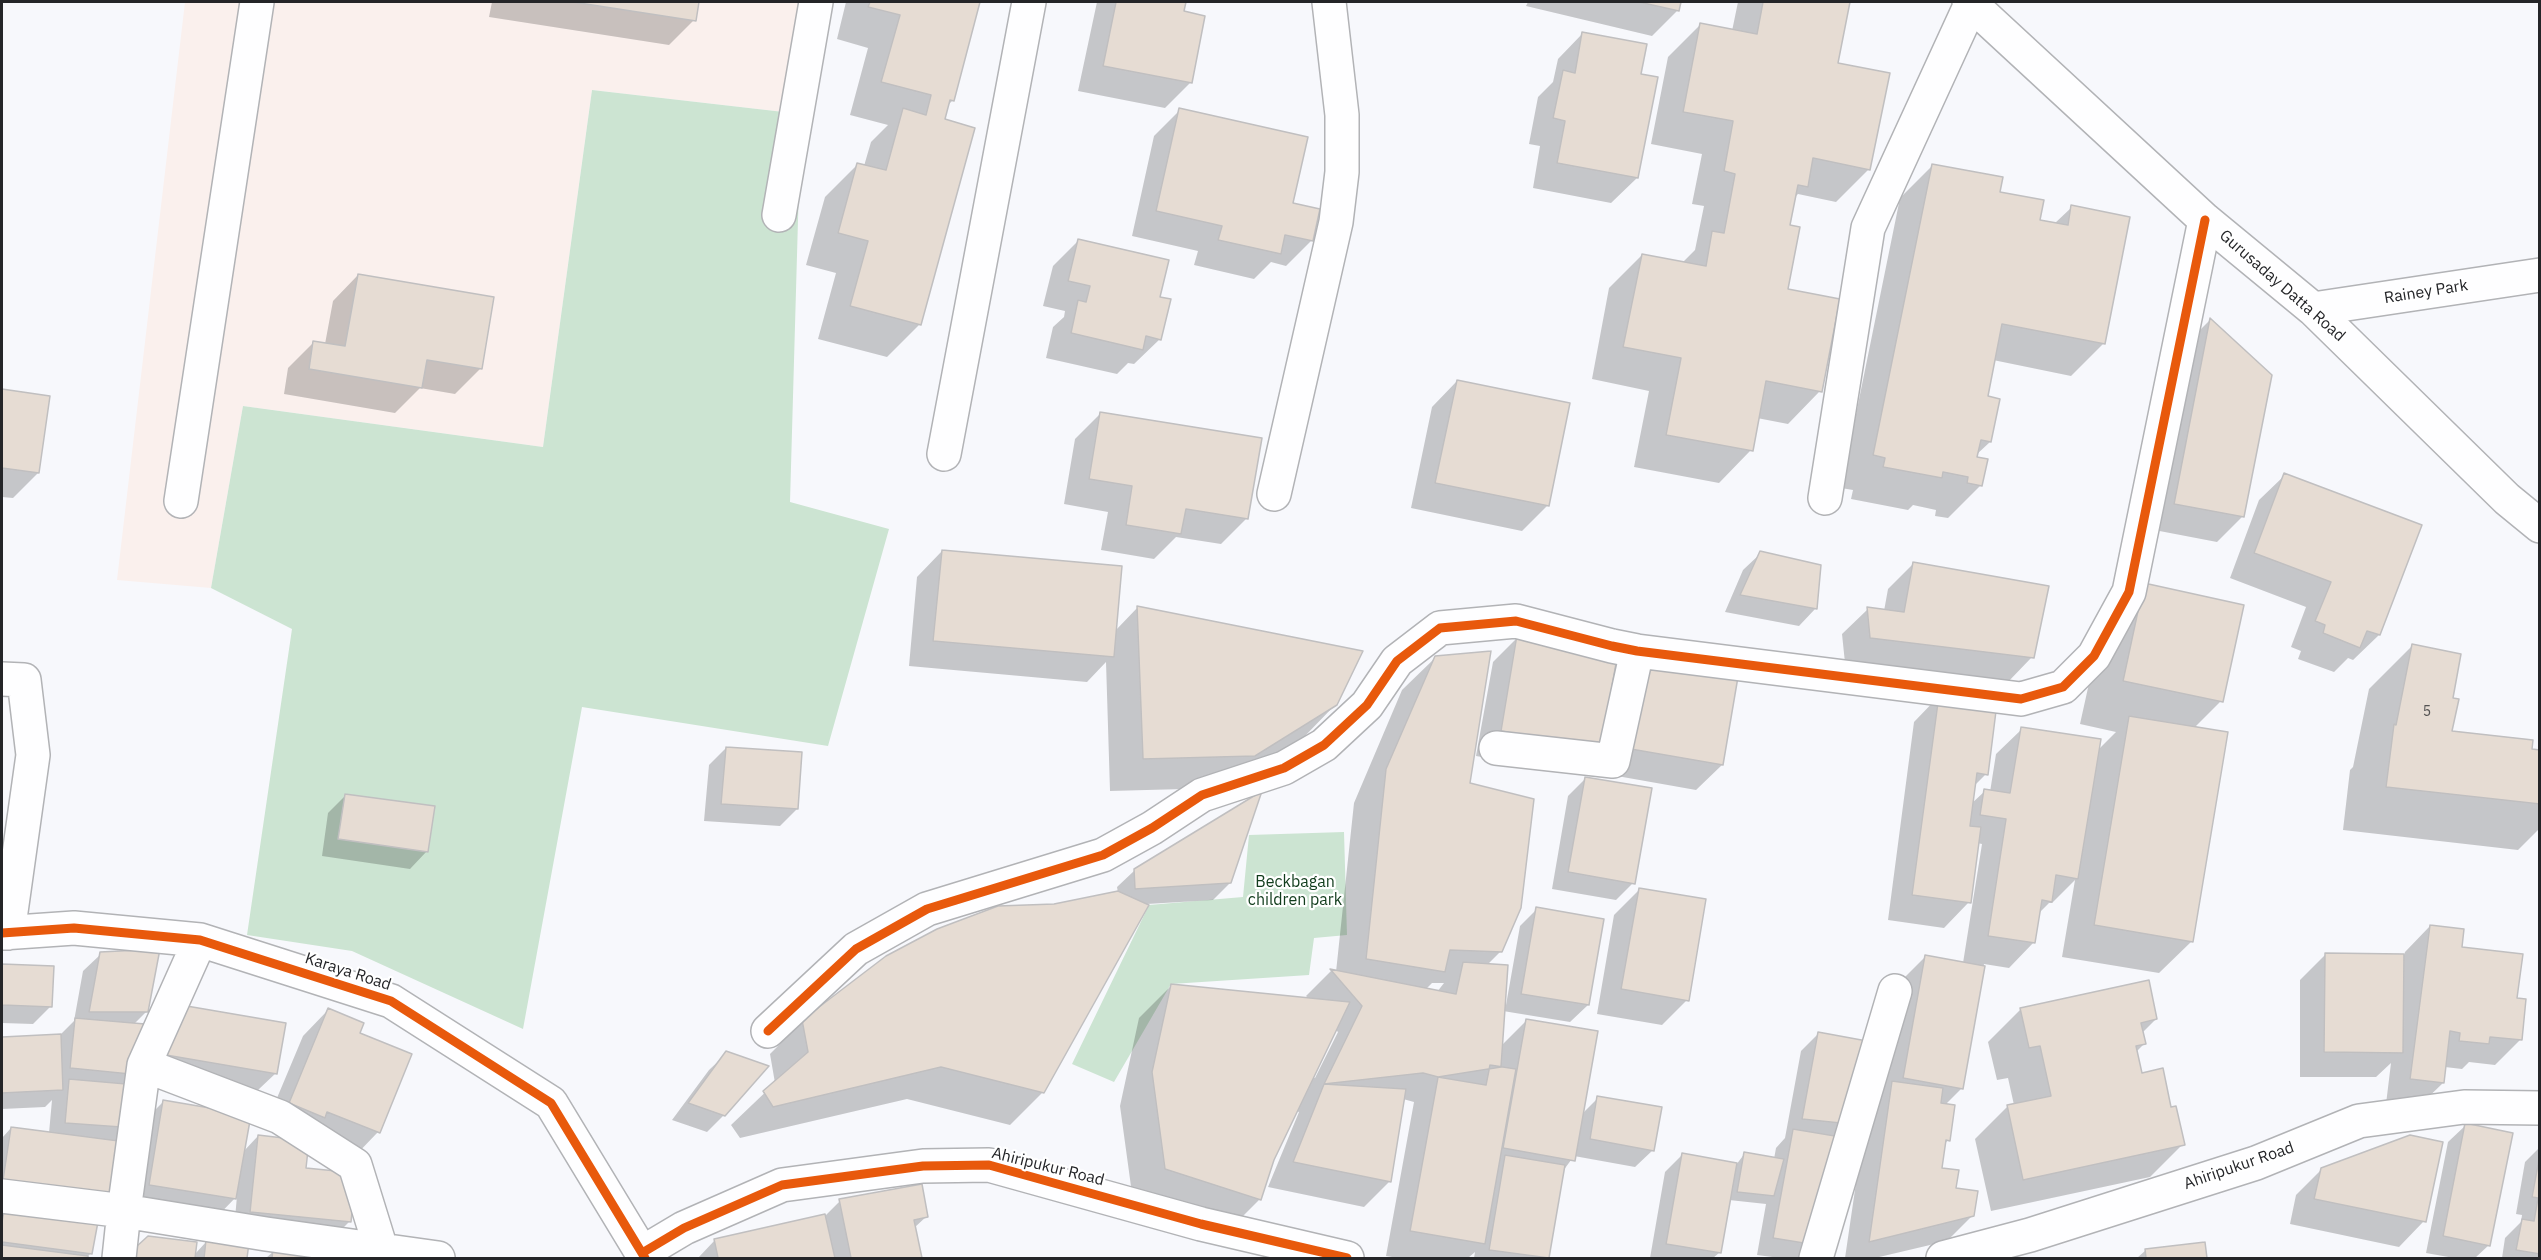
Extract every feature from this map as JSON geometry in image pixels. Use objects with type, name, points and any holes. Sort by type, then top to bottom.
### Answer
[{"type":"street","points":[[181,501],[257,2]]},
{"type":"street","points":[[779,215],[816,2]]},
{"type":"street","points":[[944,454],[1029,2]]},
{"type":"street","points":[[1274,494],[1336,222],[1342,172],[1342,115],[1329,2]]},
{"type":"street","points":[[1825,498],[1868,228],[1970,3]]},
{"type":"street","name":"Gurusaday Datta Road","points":[[1970,3],[2205,220],[2313,309],[2507,499],[2540,526]]},
{"type":"street","points":[[768,1031],[856,949],[927,909],[1103,855],[1152,828],[1202,795],[1284,768],[1324,745],[1367,705],[1397,661],[1440,628],[1516,621],[1637,651],[2021,699],[2063,687],[2094,656],[2129,592],[2205,220]]},
{"type":"street","name":"Rainey Park","points":[[2313,309],[2540,275]]},
{"type":"street","points":[[1496,748],[1613,761],[1637,651]]},
{"type":"street","points":[[2,679],[24,680],[33,755],[5,933]]},
{"type":"street","name":"Karaya Road","points":[[5,933],[74,928],[200,940],[392,1001],[551,1103],[644,1256]]},
{"type":"street","points":[[119,1258],[144,1065],[200,940]]},
{"type":"street","points":[[1816,1258],[1895,991]]},
{"type":"street","points":[[144,1065],[280,1118],[355,1165],[381,1249]]},
{"type":"street","name":"Ahiripukur Road","points":[[1943,1258],[2031,1247],[2256,1162],[2359,1120],[2464,1107],[2540,1108]]},
{"type":"street","name":"Ahiripukur Road","points":[[644,1256],[684,1228],[782,1185],[923,1166],[989,1165],[1201,1224],[1347,1258]]},
{"type":"street","points":[[2,1196],[124,1211],[264,1246],[381,1249],[438,1258]]},
{"type":"shaded area","points":[[185,2],[816,2],[801,114],[592,90],[543,447],[243,406],[211,588],[117,580]]},
{"type":"green space","points":[[592,90],[801,114],[790,502],[889,529],[828,746],[582,707],[523,1029],[352,951],[247,935],[292,629],[211,588],[243,406],[543,447]]},
{"type":"green space","name":"Beckbagan children park","points":[[1344,832],[1347,935],[1314,938],[1309,975],[1171,984],[1114,1082],[1072,1064],[1149,905],[1243,897],[1249,835]]},
{"type":"building","points":[[573,2],[699,2],[696,21]]},
{"type":"building","points":[[870,2],[980,2],[954,101],[950,100],[945,119],[975,128],[921,325],[850,306],[868,241],[838,233],[857,163],[886,170],[903,108],[926,115],[931,95],[881,82],[900,15],[868,7]]},
{"type":"building","points":[[1116,2],[1186,2],[1184,11],[1205,16],[1192,83],[1103,66]]},
{"type":"building","points":[[1639,2],[1681,2],[1679,11]]},
{"type":"building","points":[[1763,2],[1850,2],[1838,63],[1890,73],[1870,170],[1813,158],[1808,187],[1798,185],[1790,225],[1800,227],[1788,289],[1840,299],[1822,392],[1766,381],[1753,451],[1666,435],[1681,358],[1623,347],[1642,254],[1706,266],[1712,231],[1724,233],[1735,174],[1724,171],[1733,121],[1683,112],[1700,23],[1757,34]]},
{"type":"building","points":[[1582,32],[1647,44],[1641,74],[1658,77],[1638,178],[1557,163],[1565,121],[1553,118],[1563,70],[1575,73]]},
{"type":"building","points":[[1179,108],[1308,137],[1293,203],[1320,209],[1313,241],[1285,235],[1281,254],[1218,240],[1222,226],[1156,211]]},
{"type":"building","points":[[1932,164],[2003,177],[2000,192],[2044,200],[2040,220],[2068,225],[2071,205],[2130,217],[2105,344],[2002,324],[1988,396],[2000,399],[1991,442],[1981,440],[1977,457],[1988,459],[1982,486],[1967,483],[1968,477],[1943,472],[1942,478],[1883,467],[1885,458],[1873,455]]},
{"type":"building","points":[[1078,239],[1169,260],[1160,297],[1171,299],[1161,340],[1146,336],[1143,350],[1071,333],[1078,300],[1086,302],[1090,286],[1068,281]]},
{"type":"building","points":[[358,274],[494,297],[482,369],[427,360],[422,388],[309,369],[313,341],[345,346]]},
{"type":"building","points":[[2210,318],[2272,375],[2244,517],[2174,504]]},
{"type":"building","points":[[1457,380],[1570,403],[1549,506],[1435,483]]},
{"type":"building","points":[[2,389],[50,396],[39,473],[2,468]]},
{"type":"building","points":[[1100,412],[1262,438],[1248,519],[1186,509],[1181,534],[1126,525],[1132,486],[1089,479]]},
{"type":"building","points":[[2284,473],[2422,525],[2380,635],[2367,631],[2360,648],[2323,633],[2325,625],[2315,621],[2331,582],[2254,553]]},
{"type":"building","points":[[942,550],[1122,566],[1114,657],[933,641]]},
{"type":"building","points":[[1760,551],[1821,565],[1817,609],[1740,595]]},
{"type":"building","points":[[1913,562],[2049,586],[2034,658],[1870,638],[1867,607],[1904,612]]},
{"type":"building","points":[[2144,583],[2244,605],[2223,702],[2123,681]]},
{"type":"building","points":[[1137,606],[1363,651],[1337,705],[1255,756],[1143,759]]},
{"type":"building","points":[[1517,635],[1618,652],[1601,749],[1501,731]]},
{"type":"building","points":[[2412,644],[2461,654],[2453,698],[2459,699],[2452,731],[2533,740],[2532,749],[2540,750],[2540,804],[2386,787],[2394,724],[2396,725]]},
{"type":"building","points":[[1491,651],[1470,783],[1534,799],[1521,908],[1502,952],[1450,950],[1445,972],[1366,959],[1386,769],[1435,656]]},
{"type":"building","points":[[1641,654],[1739,671],[1723,765],[1625,748]]},
{"type":"building","points":[[1939,695],[1997,703],[1988,775],[1977,773],[1970,826],[1981,827],[1971,903],[1912,895]]},
{"type":"building","points":[[2129,716],[2228,732],[2193,942],[2094,925]]},
{"type":"building","points":[[2021,727],[2101,739],[2078,879],[2056,875],[2052,902],[2042,900],[2035,943],[1988,936],[2006,819],[1980,815],[1984,789],[2010,793]]},
{"type":"building","points":[[726,747],[802,752],[798,809],[721,804]]},
{"type":"building","points":[[1585,777],[1652,788],[1635,884],[1568,872]]},
{"type":"building","points":[[1262,791],[1231,883],[1135,889],[1134,869]]},
{"type":"building","points":[[345,794],[435,806],[428,852],[338,839]]},
{"type":"building","points":[[1639,888],[1706,899],[1689,1001],[1621,989]]},
{"type":"building","points":[[1118,891],[1149,905],[1044,1093],[941,1067],[773,1107],[763,1091],[808,1052],[802,1020],[886,956],[937,929],[998,906],[1054,904]]},
{"type":"building","points":[[1536,907],[1604,919],[1589,1005],[1521,994]]},
{"type":"building","points":[[2430,925],[2464,929],[2462,947],[2523,954],[2517,998],[2526,999],[2522,1040],[2490,1037],[2489,1044],[2459,1041],[2460,1033],[2450,1031],[2444,1083],[2410,1079]]},
{"type":"building","points":[[160,949],[148,1012],[89,1012],[100,952]]},
{"type":"building","points":[[2325,953],[2404,954],[2403,1053],[2324,1052]]},
{"type":"building","points":[[1925,955],[1985,966],[1963,1089],[1903,1078]]},
{"type":"building","points":[[1463,962],[1508,965],[1501,1067],[1438,1077],[1423,1073],[1324,1084],[1362,1006],[1330,969],[1456,994]]},
{"type":"building","points":[[2,964],[54,966],[52,1007],[2,1005]]},
{"type":"building","points":[[2149,980],[2157,1019],[2141,1023],[2146,1044],[2136,1046],[2142,1073],[2163,1068],[2171,1107],[2176,1106],[2185,1145],[2023,1180],[2007,1105],[2051,1096],[2040,1046],[2029,1048],[2020,1008]]},
{"type":"building","points":[[1171,984],[1350,1002],[1274,1160],[1261,1200],[1165,1169],[1152,1072]]},
{"type":"building","points":[[175,1004],[286,1023],[277,1074],[166,1055]]},
{"type":"building","points":[[328,1008],[364,1023],[360,1033],[412,1054],[380,1133],[327,1112],[325,1118],[289,1103]]},
{"type":"building","points":[[75,1018],[145,1024],[140,1075],[70,1068]]},
{"type":"building","points":[[1526,1019],[1598,1031],[1575,1161],[1503,1148]]},
{"type":"building","points":[[1818,1032],[1867,1041],[1850,1124],[1802,1119]]},
{"type":"building","points":[[61,1034],[63,1090],[2,1093],[2,1037]]},
{"type":"building","points":[[726,1051],[769,1066],[725,1116],[688,1103]]},
{"type":"building","points":[[1490,1065],[1516,1069],[1485,1244],[1410,1231],[1438,1077],[1486,1085]]},
{"type":"building","points":[[69,1079],[138,1085],[135,1128],[65,1123]]},
{"type":"building","points":[[1892,1081],[1943,1088],[1941,1103],[1955,1105],[1950,1141],[1946,1140],[1942,1168],[1959,1170],[1956,1188],[1978,1191],[1974,1216],[1869,1242]]},
{"type":"building","points":[[1324,1084],[1406,1089],[1391,1182],[1293,1162]]},
{"type":"building","points":[[1597,1096],[1662,1107],[1654,1151],[1590,1139]]},
{"type":"building","points":[[163,1100],[251,1115],[236,1199],[149,1185]]},
{"type":"building","points":[[2465,1123],[2513,1133],[2490,1246],[2443,1236]]},
{"type":"building","points":[[11,1127],[119,1141],[112,1194],[3,1180]]},
{"type":"building","points":[[1793,1129],[1835,1136],[1816,1245],[1773,1238]]},
{"type":"building","points":[[258,1135],[309,1141],[306,1168],[356,1173],[351,1222],[250,1212]]},
{"type":"building","points":[[2410,1135],[2443,1142],[2426,1222],[2314,1199],[2321,1168]]},
{"type":"building","points":[[1744,1152],[1784,1159],[1774,1196],[1737,1192]]},
{"type":"building","points":[[1682,1153],[1737,1163],[1721,1253],[1666,1244]]},
{"type":"building","points":[[2540,1154],[2540,1254],[2516,1250],[2522,1219],[2534,1221],[2538,1198],[2532,1197]]},
{"type":"building","points":[[1505,1155],[1565,1165],[1549,1258],[1489,1250]]},
{"type":"building","points":[[922,1184],[928,1217],[914,1220],[922,1258],[851,1258],[839,1199]]},
{"type":"building","points":[[5,1205],[100,1211],[92,1254],[2,1242]]},
{"type":"building","points":[[825,1214],[835,1258],[718,1258],[714,1239]]},
{"type":"building","points":[[148,1236],[197,1242],[195,1258],[124,1258]]},
{"type":"building","points":[[206,1240],[249,1243],[247,1258],[204,1258]]},
{"type":"building","points":[[2205,1242],[2207,1258],[2146,1258],[2145,1249]]},
{"type":"building","points":[[2,1245],[88,1256],[88,1258],[2,1258]]},
{"type":"building","points":[[273,1249],[329,1258],[272,1258]]},
{"type":"cycle path","points":[[768,1031],[856,949],[927,909],[1103,855],[1152,828],[1202,795],[1284,768],[1324,745],[1367,705],[1397,661],[1440,628],[1516,621],[1637,651],[2021,699],[2063,687],[2094,656],[2129,592],[2205,220]]},
{"type":"cycle path","points":[[2,933],[74,928],[200,940],[391,1001],[551,1103],[645,1258]]},
{"type":"cycle path","points":[[642,1253],[684,1228],[782,1185],[923,1166],[989,1165],[1201,1224],[1347,1258]]}]
